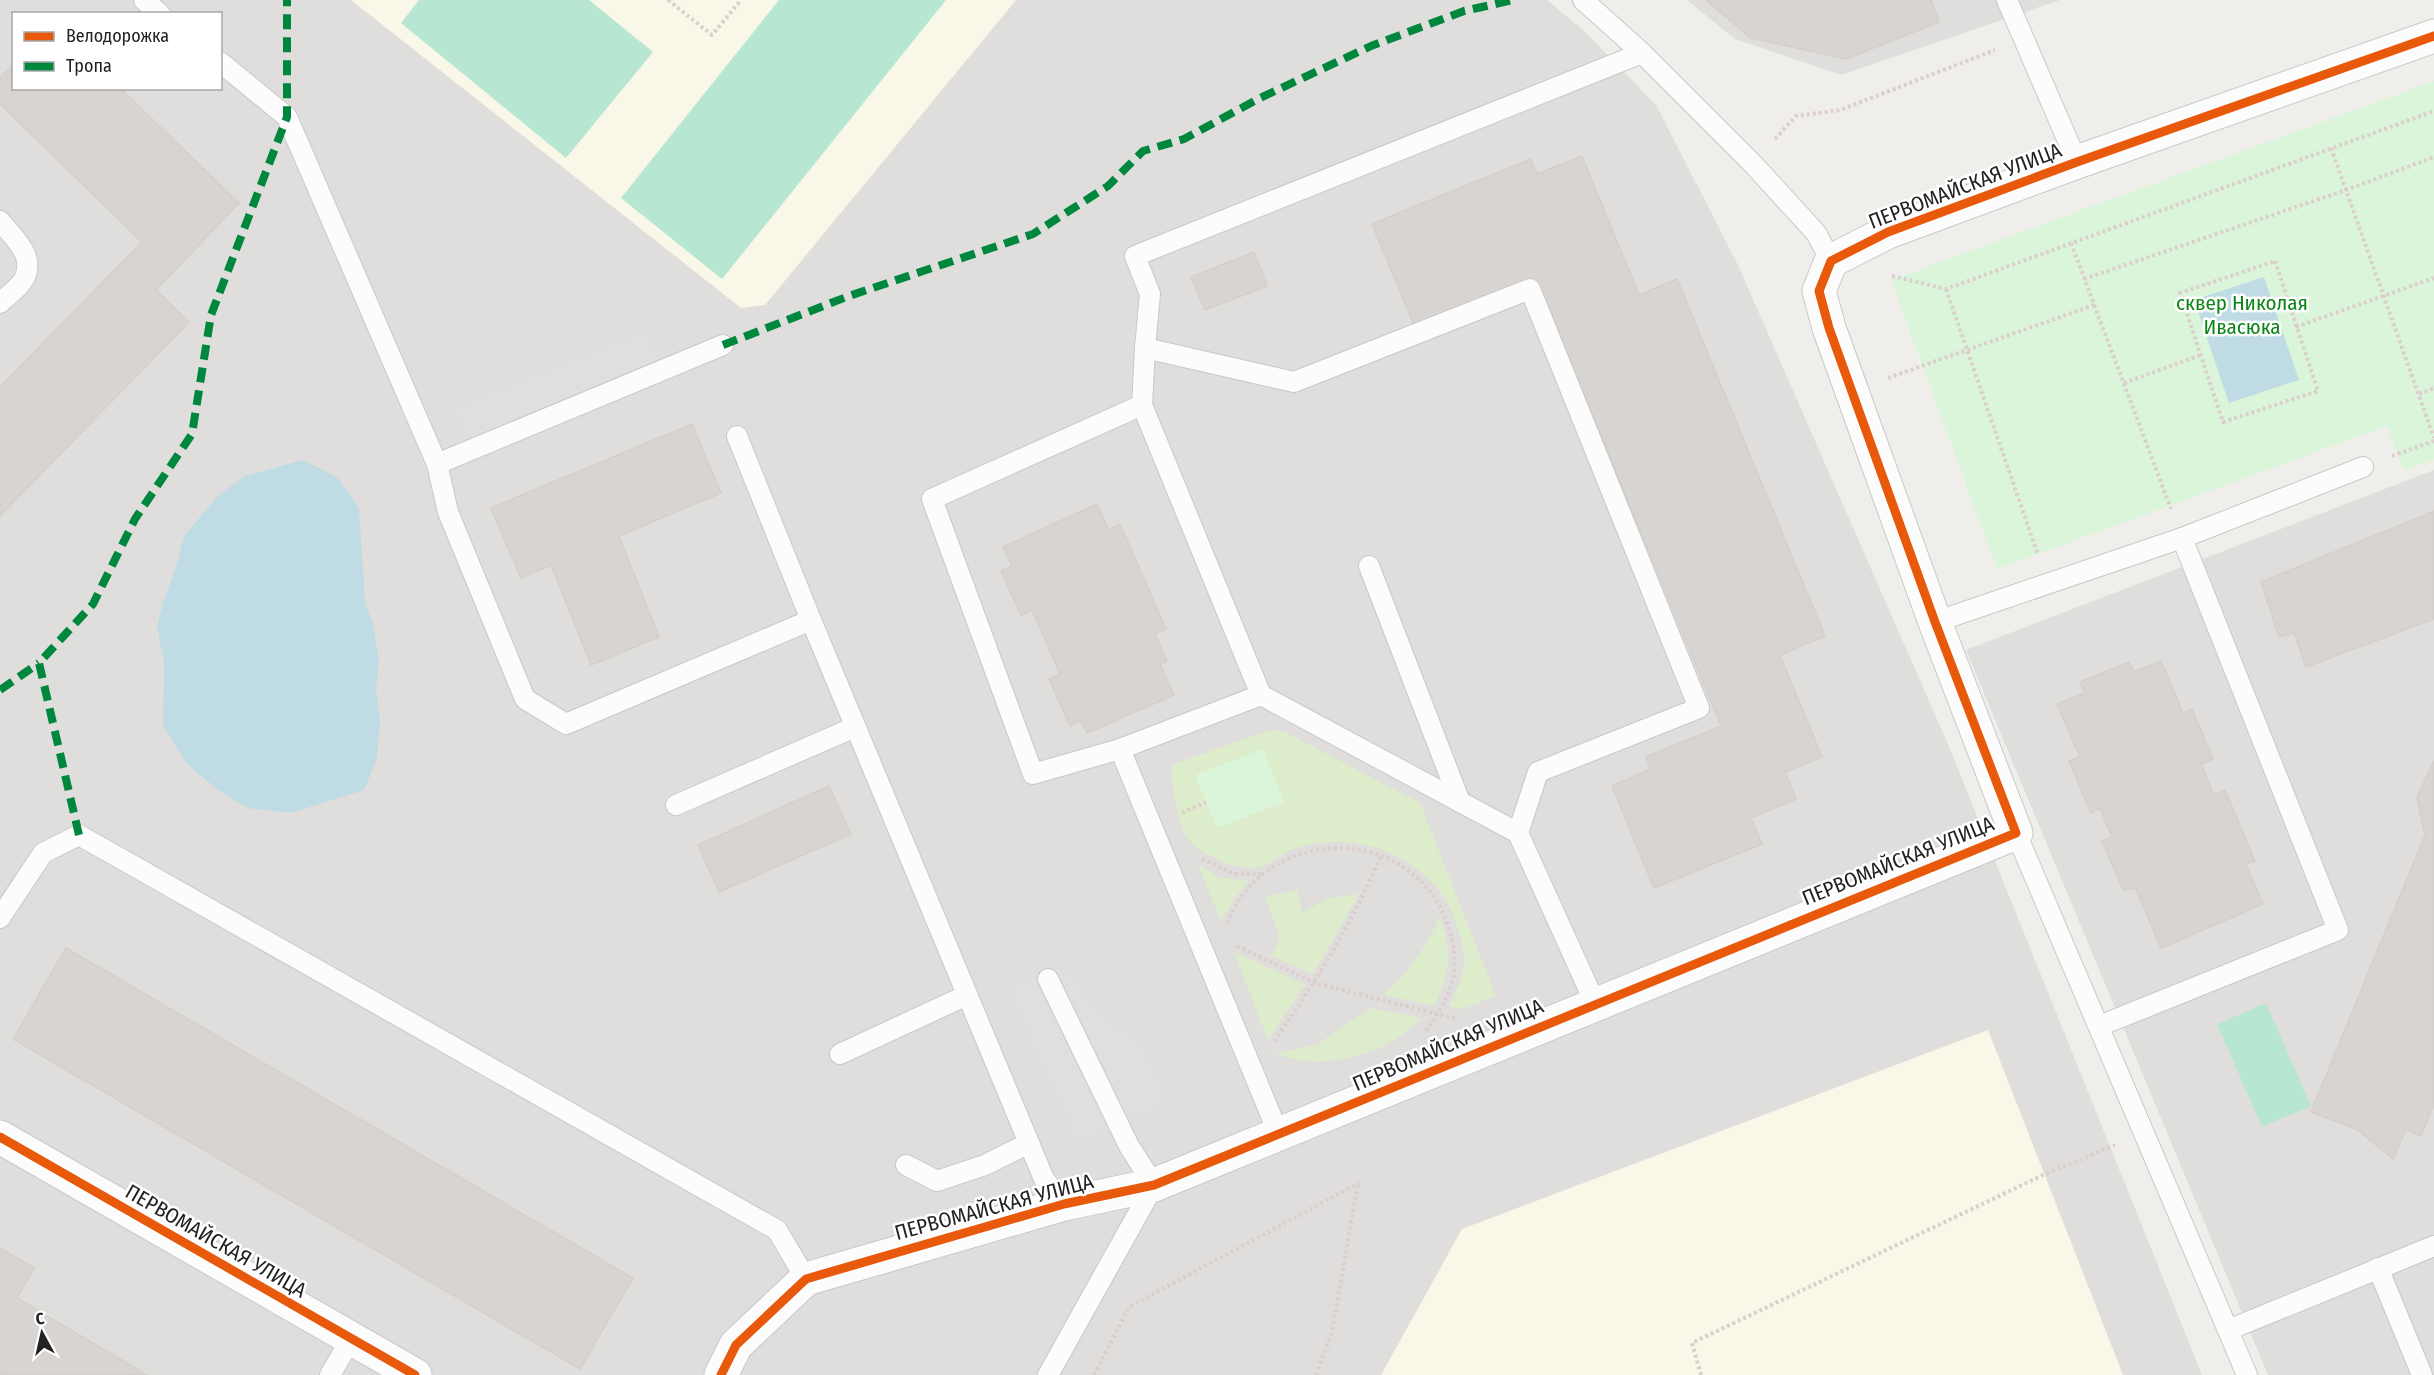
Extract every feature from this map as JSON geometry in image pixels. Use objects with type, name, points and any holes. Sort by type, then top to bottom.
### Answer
[{"type":"street","name":"ПЕРВОМАЙСКАЯ УЛИЦА","points":[[720,1375],[736,1345],[807,1279],[1064,1204],[1154,1185],[2016,833],[1935,622],[1829,328],[1819,291],[1831,261],[1888,232],[2077,162],[2434,36]]},
{"type":"street","name":"ПЕРВОМАЙСКАЯ УЛИЦА","points":[[0,1137],[415,1375]]},
{"type":"lane","points":[[144,0],[158,12]]},
{"type":"lane","points":[[1583,0],[1641,53],[1752,163],[1816,233],[1831,261]]},
{"type":"lane","points":[[2007,0],[2077,162]]},
{"type":"lane","points":[[1595,1004],[1518,833],[1261,695],[1142,405],[1150,294],[1136,256],[1641,53]]},
{"type":"lane","points":[[222,64],[287,117],[438,464],[448,512],[525,699],[566,724],[811,620]]},
{"type":"lane","points":[[0,221],[22,248],[29,264],[24,281],[0,303]]},
{"type":"lane","points":[[1145,348],[1294,382],[1530,289],[1699,708],[1538,771],[1518,833]]},
{"type":"lane","points":[[438,464],[723,345]]},
{"type":"lane","points":[[1142,405],[932,499],[1033,774],[1120,749],[1261,695]]},
{"type":"lane","points":[[737,436],[855,727],[1044,1179],[1064,1204]]},
{"type":"lane","points":[[1935,622],[2182,538],[2363,467]]},
{"type":"lane","points":[[2099,1026],[2338,930],[2182,538]]},
{"type":"lane","points":[[1369,566],[1460,802]]},
{"type":"lane","points":[[676,805],[855,727]]},
{"type":"lane","points":[[1120,749],[1279,1135]]},
{"type":"lane","points":[[2016,833],[2247,1375]]},
{"type":"lane","points":[[0,918],[43,853],[79,835],[777,1230],[807,1279]]},
{"type":"lane","points":[[1048,979],[1129,1146],[1154,1185],[1048,1375]]},
{"type":"lane","points":[[840,1054],[968,995]]},
{"type":"lane","points":[[906,1166],[937,1181],[985,1165],[1029,1143]]},
{"type":"lane","points":[[2228,1330],[2434,1246]]},
{"type":"lane","points":[[2378,1268],[2422,1375]]},
{"type":"lane","points":[[330,1375],[351,1339]]},
{"type":"path","points":[[668,0],[712,35],[741,0]]},
{"type":"path","points":[[1752,163],[1796,116],[1840,110],[2023,39]]},
{"type":"path","points":[[2048,584],[1946,289],[2434,111]]},
{"type":"path","points":[[2331,148],[2434,440],[2363,467]]},
{"type":"path","points":[[2084,279],[2434,158]]},
{"type":"path","points":[[2071,243],[2182,538]]},
{"type":"path","points":[[2275,261],[2318,391],[2223,422],[2201,355],[2180,293],[2275,261]]},
{"type":"path","points":[[2296,327],[2434,278]]},
{"type":"path","points":[[1853,390],[2094,305]]},
{"type":"path","points":[[2124,383],[2201,355]]},
{"type":"path","points":[[2419,394],[2434,388]]},
{"type":"path","points":[[1173,816],[1206,802]]},
{"type":"path","points":[[1225,929],[1233,909],[1263,874],[1290,858],[1324,848],[1360,849],[1381,855],[1409,871],[1423,883],[1434,897],[1450,929],[1454,946],[1454,978],[1437,1014],[1423,1036]]},
{"type":"path","points":[[1195,854],[1204,861],[1235,874],[1263,874]]},
{"type":"path","points":[[1273,1044],[1315,982],[1365,894],[1381,855]]},
{"type":"path","points":[[1232,944],[1315,982],[1463,1020]]},
{"type":"path","points":[[1701,1375],[1692,1343],[2043,1174],[2144,1133]]},
{"type":"path","points":[[1094,1375],[1129,1307],[1359,1183],[1332,1332],[1316,1375]]},
{"type":"shaded area","points":[[0,0],[1547,0],[1582,29],[1656,105],[1738,265],[1950,749],[2202,1375],[0,1375]]},
{"type":"shaded area","points":[[351,0],[1016,0],[765,305],[741,308]]},
{"type":"shaded area","points":[[1687,0],[2060,0],[1841,75],[1735,39]]},
{"type":"shaded area","points":[[644,334],[657,366],[471,442],[458,409]]},
{"type":"shaded area","points":[[2434,470],[2434,1375],[2268,1375],[1966,650]]},
{"type":"shaded area","points":[[1064,964],[1085,1004],[1140,1046],[1166,1102],[1079,1140],[1010,988]]},
{"type":"shaded area","points":[[1988,1030],[2123,1375],[1381,1375],[1462,1229]]},
{"type":"green space","points":[[419,0],[589,0],[653,52],[566,158],[401,23]]},
{"type":"green space","points":[[779,0],[946,0],[722,279],[621,198]]},
{"type":"green space","name":"сквер Николая Ивасюка","points":[[2434,81],[2434,460],[2404,471],[2387,426],[1997,569],[1891,280]]},
{"type":"green space","points":[[1276,730],[1287,733],[1420,803],[1496,996],[1462,1009],[1449,1006],[1461,980],[1464,963],[1464,954],[1454,915],[1444,897],[1431,881],[1415,867],[1397,856],[1357,844],[1323,843],[1299,847],[1266,865],[1251,868],[1221,861],[1202,851],[1189,840],[1181,825],[1176,804],[1172,765],[1267,731]]},
{"type":"green space","points":[[1263,749],[1284,802],[1217,828],[1195,775]]},
{"type":"green space","points":[[1198,864],[1219,877],[1249,881],[1234,899],[1221,921]]},
{"type":"green space","points":[[1297,890],[1302,912],[1330,898],[1359,894],[1313,974],[1271,956],[1280,938],[1265,897]]},
{"type":"green space","points":[[1440,917],[1447,941],[1448,962],[1444,982],[1434,1005],[1384,995],[1416,959],[1429,940]]},
{"type":"green space","points":[[1234,952],[1305,984],[1268,1040]]},
{"type":"green space","points":[[2266,1003],[2311,1106],[2262,1127],[2217,1024]]},
{"type":"green space","points":[[1371,1008],[1423,1018],[1389,1043],[1348,1058],[1302,1061],[1275,1053],[1316,1045]]},
{"type":"water","points":[[2264,277],[2299,380],[2229,403],[2194,300]]},
{"type":"water","points":[[303,460],[338,478],[359,508],[365,603],[373,624],[379,660],[376,689],[380,720],[377,758],[364,790],[291,813],[247,808],[218,790],[187,764],[163,726],[164,662],[157,627],[184,536],[218,496],[245,476]]},
{"type":"building","points":[[1706,0],[1931,0],[1939,22],[1846,59],[1751,38]]},
{"type":"building","points":[[12,66],[12,90],[122,90],[239,203],[156,290],[189,322],[0,516],[0,387],[142,242],[0,104],[0,78]]},
{"type":"building","points":[[1582,156],[1639,295],[1677,279],[1825,636],[1780,655],[1822,757],[1785,772],[1796,799],[1751,818],[1762,844],[1654,888],[1612,786],[1651,769],[1646,757],[1721,726],[1537,280],[1416,330],[1372,224],[1531,159],[1537,174]]},
{"type":"building","points":[[1254,252],[1267,286],[1205,310],[1191,277]]},
{"type":"building","points":[[692,424],[721,493],[619,536],[659,637],[591,665],[551,565],[521,578],[491,508]]},
{"type":"building","points":[[1097,504],[1109,530],[1120,524],[1166,629],[1155,634],[1167,661],[1160,664],[1174,695],[1087,733],[1081,721],[1070,726],[1049,679],[1060,674],[1032,610],[1021,615],[1001,571],[1012,566],[1003,547]]},
{"type":"building","points":[[2434,511],[2434,619],[2306,667],[2294,633],[2279,637],[2261,582]]},
{"type":"building","points":[[2161,661],[2183,713],[2192,709],[2213,759],[2201,764],[2214,795],[2225,790],[2255,861],[2246,864],[2263,904],[2161,948],[2135,887],[2124,891],[2102,841],[2112,837],[2100,808],[2091,813],[2069,761],[2080,757],[2057,704],[2085,693],[2080,682],[2129,662],[2134,672]]},
{"type":"building","points":[[2434,761],[2434,1104],[2421,1136],[2406,1129],[2393,1159],[2358,1130],[2311,1112],[2425,835],[2417,797]]},
{"type":"building","points":[[829,786],[851,834],[719,892],[698,845]]},
{"type":"building","points":[[66,948],[633,1278],[580,1369],[13,1039]]},
{"type":"building","points":[[0,1248],[34,1268],[17,1298],[147,1375],[0,1375]]},
{"type":"marked path","points":[[79,835],[39,663],[93,604],[135,519],[192,434],[211,315],[287,117],[287,0]]},
{"type":"marked path","points":[[723,345],[849,296],[1033,234],[1108,186],[1143,151],[1184,139],[1260,98],[1371,46],[1464,11],[1513,0]]},
{"type":"marked path","points":[[0,690],[39,663]]},
{"type":"cycle path","points":[[721,1375],[736,1345],[806,1279],[1064,1204],[1154,1185],[2016,833],[1935,622],[1829,328],[1819,291],[1831,261],[1888,232],[2077,162],[2434,36]]},
{"type":"cycle path","points":[[0,1137],[415,1375]]}]
